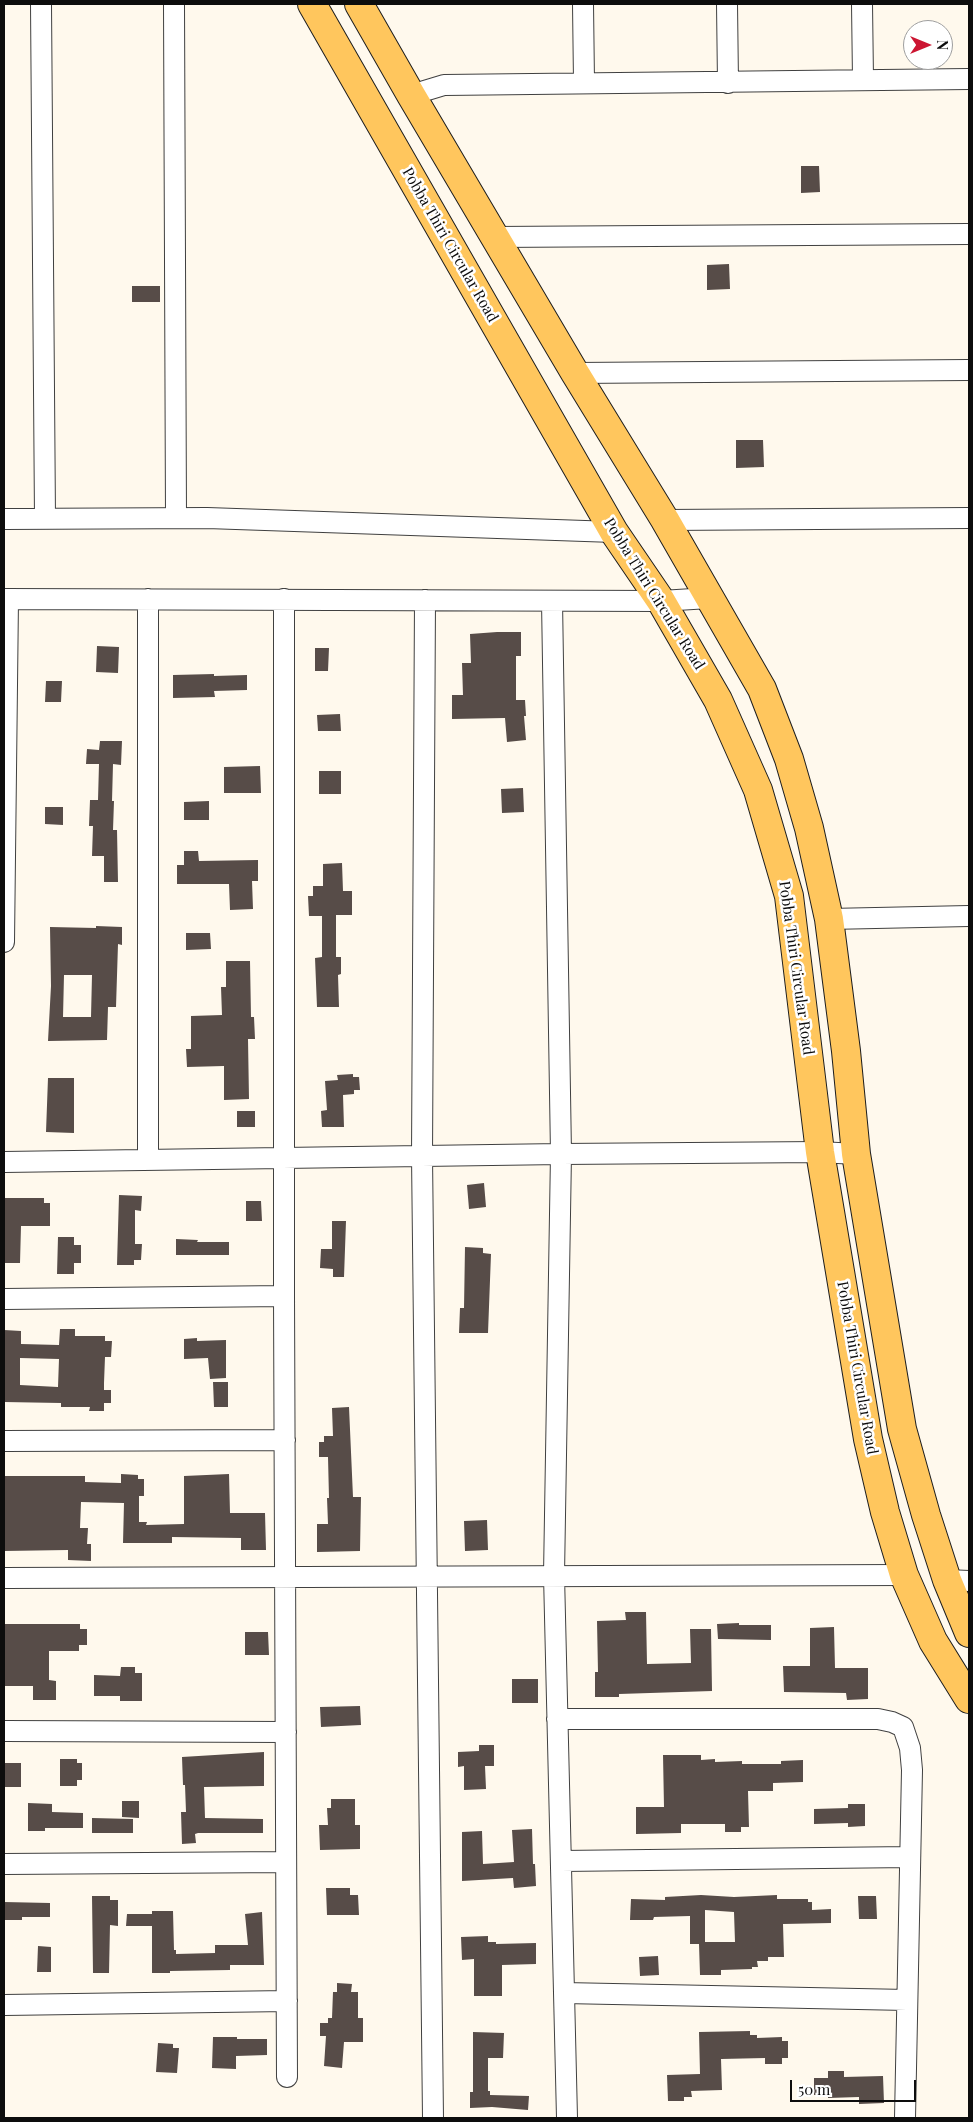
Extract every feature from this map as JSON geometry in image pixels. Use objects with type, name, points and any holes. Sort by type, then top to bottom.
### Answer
[{"type":"main road","name":"Pobba Thiri Circular Road","points":[[312,4],[614,532],[661,601],[718,700],[758,790],[789,896],[820,1152],[868,1439],[885,1512],[904,1575],[932,1641],[969,1698]]},
{"type":"main road","points":[[359,4],[575,374],[665,520],[762,689],[789,759],[808,828],[829,919],[846,1051],[856,1154],[902,1429],[926,1514],[958,1580],[969,1633]]},
{"type":"street","points":[[41,4],[45,518]]},
{"type":"street","points":[[174,4],[176,518]]},
{"type":"street","points":[[583,4],[584,82]]},
{"type":"street","points":[[727,4],[728,82]]},
{"type":"street","points":[[862,4],[863,78]]},
{"type":"street","points":[[411,96],[444,85],[584,82],[728,82],[863,78],[969,79]]},
{"type":"street","points":[[494,237],[969,234]]},
{"type":"street","points":[[575,374],[969,370]]},
{"type":"street","points":[[4,519],[176,518],[614,532]]},
{"type":"street","points":[[665,520],[969,518]]},
{"type":"street","points":[[4,942],[6,598],[661,601],[709,598]]},
{"type":"street","points":[[148,599],[148,1160]]},
{"type":"street","points":[[284,599],[284,1440],[287,2077]]},
{"type":"street","points":[[425,600],[422,1156],[432,2118]]},
{"type":"street","points":[[552,601],[561,1154],[554,1576],[567,2118]]},
{"type":"street","points":[[829,919],[969,916]]},
{"type":"street","points":[[4,1162],[561,1154],[820,1152],[856,1154]]},
{"type":"street","points":[[4,1299],[284,1296]]},
{"type":"street","points":[[4,1441],[284,1440]]},
{"type":"street","points":[[4,1578],[904,1575]]},
{"type":"street","points":[[558,1719],[878,1719],[903,1727],[910,1748],[912,1770],[904,2118]]},
{"type":"street","points":[[4,1731],[286,1732]]},
{"type":"street","points":[[561,1861],[910,1857]]},
{"type":"street","points":[[4,1864],[286,1862]]},
{"type":"street","points":[[564,1994],[907,2000]]},
{"type":"street","points":[[4,2005],[286,2001]]},
{"type":"building","points":[[801,166],[819,166],[820,192],[801,193]]},
{"type":"building","points":[[729,264],[730,289],[707,290],[707,265]]},
{"type":"building","points":[[132,286],[160,286],[160,302],[132,302]]},
{"type":"building","points":[[736,440],[763,440],[764,467],[736,468]]},
{"type":"building","points":[[521,632],[521,656],[516,656],[516,700],[525,700],[526,740],[507,742],[505,718],[452,719],[452,695],[463,695],[462,663],[471,663],[470,634]]},
{"type":"building","points":[[97,646],[119,647],[118,673],[96,672]]},
{"type":"building","points":[[315,648],[329,648],[328,671],[315,671]]},
{"type":"building","points":[[214,674],[214,676],[247,675],[247,690],[214,691],[215,697],[173,698],[173,675]]},
{"type":"building","points":[[46,681],[62,681],[61,702],[45,702]]},
{"type":"building","points":[[340,714],[341,731],[318,731],[317,715]]},
{"type":"building","points":[[100,741],[122,741],[121,765],[113,764],[113,830],[117,830],[118,882],[104,882],[104,856],[92,856],[93,826],[89,826],[90,800],[98,800],[99,764],[86,764],[87,749],[99,750]]},
{"type":"building","points":[[260,766],[261,793],[224,793],[224,767]]},
{"type":"building","points":[[319,771],[341,771],[341,794],[319,794]]},
{"type":"building","points":[[523,788],[524,812],[502,813],[501,789]]},
{"type":"building","points":[[209,801],[209,820],[184,820],[184,802]]},
{"type":"building","points":[[45,807],[63,807],[63,825],[45,824]]},
{"type":"building","points":[[184,851],[198,851],[199,861],[258,860],[258,881],[252,881],[253,909],[230,910],[229,884],[177,884],[177,865],[184,865]]},
{"type":"building","points":[[342,863],[343,891],[352,891],[352,915],[336,915],[336,957],[341,957],[341,974],[338,975],[339,1007],[317,1007],[315,958],[322,957],[322,916],[309,916],[308,896],[313,896],[313,886],[323,886],[323,864]]},
{"type":"building","points":[[96,926],[122,927],[122,945],[118,944],[116,1007],[108,1007],[107,1040],[48,1041],[51,986],[50,927],[96,928]],"holes":[[[64,975],[92,975],[91,1017],[63,1017]]]},
{"type":"building","points":[[186,933],[210,933],[211,949],[186,950]]},
{"type":"building","points":[[226,961],[250,961],[251,1017],[254,1017],[255,1039],[248,1039],[249,1099],[224,1100],[224,1066],[187,1067],[186,1049],[191,1049],[191,1016],[222,1015],[221,987],[226,987]]},
{"type":"building","points":[[353,1074],[353,1077],[359,1077],[360,1090],[354,1090],[354,1094],[343,1095],[344,1127],[322,1127],[321,1111],[327,1110],[325,1081],[338,1080],[337,1075]]},
{"type":"building","points":[[48,1078],[74,1078],[74,1133],[46,1132]]},
{"type":"building","points":[[237,1111],[255,1111],[255,1127],[237,1127]]},
{"type":"building","points":[[484,1183],[486,1207],[469,1209],[467,1185]]},
{"type":"building","points":[[119,1195],[142,1196],[141,1211],[135,1210],[135,1244],[142,1244],[141,1260],[134,1260],[134,1265],[117,1265]]},
{"type":"building","points":[[4,1198],[44,1198],[44,1203],[50,1203],[50,1226],[21,1226],[20,1263],[4,1263]]},
{"type":"building","points":[[246,1201],[261,1201],[262,1221],[246,1221]]},
{"type":"building","points":[[332,1221],[346,1221],[344,1277],[333,1277],[333,1269],[320,1268],[321,1249],[332,1249]]},
{"type":"building","points":[[58,1237],[74,1237],[74,1245],[81,1245],[81,1263],[74,1263],[74,1274],[57,1274]]},
{"type":"building","points":[[176,1239],[198,1240],[197,1242],[229,1242],[229,1255],[176,1255]]},
{"type":"building","points":[[465,1247],[483,1248],[483,1253],[491,1254],[488,1333],[459,1333],[460,1308],[464,1308]]},
{"type":"building","points":[[60,1329],[75,1329],[75,1336],[105,1336],[105,1341],[112,1341],[111,1357],[105,1357],[104,1383],[104,1390],[111,1390],[111,1403],[104,1403],[104,1411],[89,1411],[90,1407],[61,1407],[61,1403],[4,1402],[4,1330],[21,1331],[21,1344],[59,1345]],"holes":[[[20,1358],[59,1359],[58,1387],[20,1385]]]},
{"type":"building","points":[[197,1338],[197,1341],[226,1340],[226,1378],[210,1379],[208,1358],[184,1359],[184,1339]]},
{"type":"building","points":[[213,1382],[228,1382],[228,1407],[214,1407]]},
{"type":"building","points":[[349,1407],[353,1497],[361,1497],[360,1551],[317,1552],[317,1524],[328,1524],[327,1498],[329,1498],[328,1457],[319,1457],[319,1442],[324,1442],[324,1436],[333,1436],[332,1408]]},
{"type":"building","points":[[121,1474],[138,1475],[138,1479],[144,1479],[144,1496],[139,1496],[139,1522],[147,1522],[146,1525],[184,1524],[184,1476],[229,1474],[230,1513],[265,1513],[266,1550],[241,1550],[241,1538],[172,1537],[172,1543],[123,1543],[124,1503],[81,1502],[80,1528],[88,1528],[87,1544],[91,1544],[91,1561],[68,1560],[68,1550],[4,1551],[4,1476],[85,1476],[85,1482],[121,1483]]},
{"type":"building","points":[[487,1520],[488,1550],[465,1551],[464,1521]]},
{"type":"building","points":[[625,1612],[646,1612],[647,1664],[691,1663],[690,1629],[711,1629],[712,1691],[619,1694],[619,1697],[595,1697],[595,1672],[598,1672],[597,1621],[626,1620]]},
{"type":"building","points":[[739,1623],[739,1625],[771,1625],[771,1640],[718,1639],[717,1624]]},
{"type":"building","points":[[4,1624],[80,1624],[80,1629],[87,1629],[87,1645],[79,1645],[79,1651],[49,1651],[49,1680],[56,1681],[56,1700],[33,1700],[33,1686],[4,1686]]},
{"type":"building","points":[[834,1627],[835,1668],[868,1668],[868,1699],[847,1700],[846,1693],[784,1692],[783,1666],[810,1666],[810,1628]]},
{"type":"building","points":[[245,1632],[268,1632],[269,1655],[245,1655]]},
{"type":"building","points":[[121,1667],[135,1667],[135,1673],[142,1673],[142,1701],[120,1701],[120,1696],[94,1696],[94,1675],[120,1676]]},
{"type":"building","points":[[512,1679],[538,1679],[538,1703],[512,1703]]},
{"type":"building","points":[[360,1706],[361,1725],[321,1727],[320,1707]]},
{"type":"building","points":[[479,1745],[494,1745],[494,1766],[485,1766],[486,1789],[464,1790],[464,1766],[458,1767],[458,1752],[479,1751]]},
{"type":"building","points":[[264,1752],[264,1786],[204,1787],[205,1818],[263,1819],[263,1833],[198,1833],[195,1834],[196,1843],[182,1844],[181,1812],[186,1812],[182,1757]]},
{"type":"building","points":[[663,1755],[701,1755],[701,1760],[715,1759],[715,1762],[742,1761],[742,1764],[781,1764],[781,1761],[803,1760],[803,1782],[773,1783],[773,1791],[748,1791],[749,1827],[741,1827],[741,1832],[725,1832],[725,1824],[681,1824],[681,1833],[636,1834],[636,1807],[664,1807]]},
{"type":"building","points":[[60,1759],[77,1759],[77,1763],[82,1763],[82,1780],[77,1780],[77,1786],[60,1786]]},
{"type":"building","points":[[4,1763],[21,1763],[21,1787],[4,1787]]},
{"type":"building","points":[[331,1799],[355,1799],[355,1825],[360,1825],[360,1849],[320,1850],[319,1825],[328,1825],[327,1808],[331,1808]]},
{"type":"building","points":[[122,1801],[139,1801],[139,1818],[122,1817]]},
{"type":"building","points":[[28,1803],[52,1804],[52,1812],[83,1813],[83,1828],[45,1828],[45,1831],[28,1831]]},
{"type":"building","points":[[848,1804],[865,1804],[865,1826],[848,1827],[848,1823],[814,1824],[814,1809],[848,1808]]},
{"type":"building","points":[[92,1818],[133,1819],[133,1833],[92,1833]]},
{"type":"building","points":[[532,1829],[536,1886],[514,1888],[513,1878],[462,1881],[462,1832],[482,1831],[483,1864],[514,1862],[512,1830]]},
{"type":"building","points":[[326,1888],[350,1888],[350,1895],[358,1895],[359,1915],[327,1915]]},
{"type":"building","points":[[777,1895],[777,1899],[808,1899],[808,1902],[812,1902],[812,1910],[831,1909],[831,1923],[783,1924],[784,1957],[768,1957],[768,1961],[757,1961],[758,1967],[752,1967],[752,1969],[721,1970],[721,1975],[700,1975],[699,1944],[690,1944],[690,1916],[654,1917],[653,1920],[630,1920],[631,1899],[665,1900],[665,1897]],"holes":[[[705,1910],[734,1912],[735,1942],[705,1942]]]},
{"type":"building","points":[[92,1896],[110,1896],[110,1900],[118,1900],[118,1926],[110,1925],[109,1973],[93,1973]]},
{"type":"building","points":[[858,1896],[876,1896],[877,1919],[859,1919]]},
{"type":"building","points":[[4,1902],[50,1903],[50,1917],[22,1917],[22,1920],[4,1920]]},
{"type":"building","points":[[152,1911],[173,1911],[174,1950],[176,1950],[176,1954],[215,1953],[215,1945],[248,1945],[245,1914],[262,1912],[264,1965],[230,1965],[230,1970],[152,1973],[152,1926],[126,1926],[127,1914],[152,1914]]},
{"type":"building","points":[[488,1936],[488,1942],[496,1942],[496,1944],[536,1943],[536,1964],[502,1965],[502,1996],[474,1996],[474,1959],[462,1960],[461,1937]]},
{"type":"building","points":[[38,1946],[51,1947],[51,1972],[37,1972]]},
{"type":"building","points":[[658,1956],[659,1975],[640,1976],[639,1957]]},
{"type":"building","points":[[337,1983],[352,1984],[351,1992],[358,1992],[358,2018],[363,2018],[363,2042],[344,2042],[342,2068],[324,2066],[326,2036],[320,2036],[320,2023],[328,2023],[328,2018],[332,2018],[333,1992],[337,1992]]},
{"type":"building","points":[[750,2031],[750,2035],[757,2035],[757,2038],[782,2037],[782,2041],[788,2041],[788,2058],[782,2058],[782,2064],[765,2064],[765,2058],[721,2059],[722,2090],[691,2091],[692,2097],[684,2097],[684,2101],[668,2101],[667,2075],[700,2074],[699,2032]]},
{"type":"building","points":[[473,2032],[504,2033],[503,2058],[488,2058],[488,2091],[490,2091],[490,2095],[529,2096],[528,2110],[492,2107],[470,2108],[470,2092],[473,2092]]},
{"type":"building","points":[[213,2037],[267,2039],[267,2055],[236,2056],[236,2069],[212,2068]]},
{"type":"building","points":[[158,2043],[173,2044],[173,2048],[179,2048],[177,2073],[156,2072]]},
{"type":"building","points":[[828,2071],[844,2071],[844,2077],[883,2076],[884,2103],[859,2104],[859,2097],[828,2098],[828,2095],[814,2095],[814,2078],[828,2078]]}]
